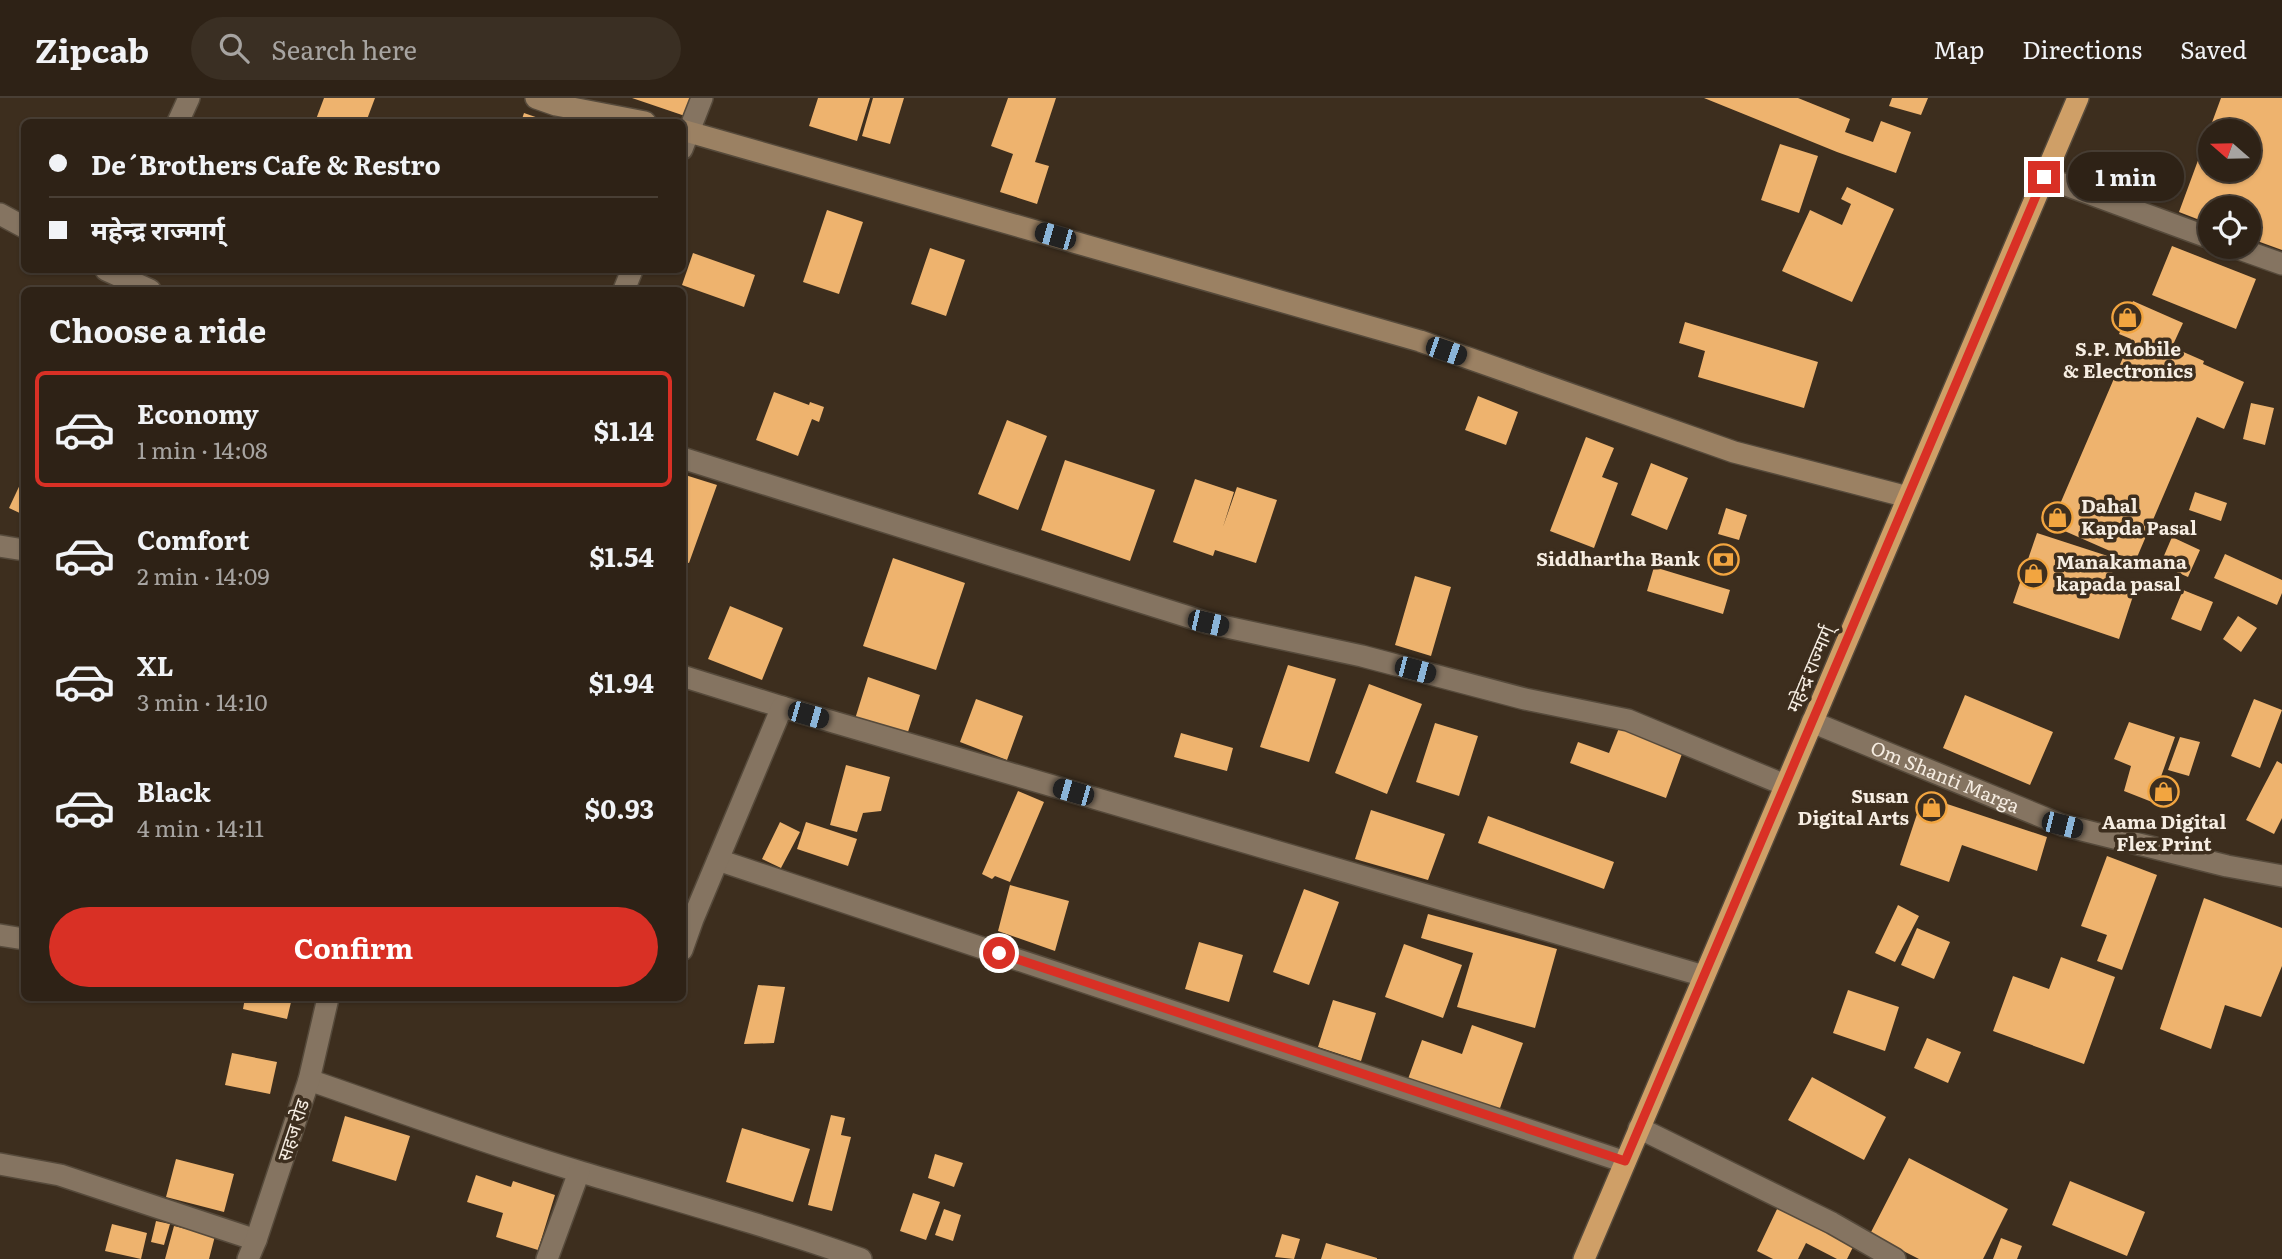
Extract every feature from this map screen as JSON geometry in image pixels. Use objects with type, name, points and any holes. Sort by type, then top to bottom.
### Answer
[{"type":"highway","name":"महेन्द्र राज्मार्ग्","points":[[1584,1259],[2078,98]]},
{"type":"main road","points":[[536,98],[556,105],[629,119]]},
{"type":"main road","points":[[686,137],[1420,341],[1734,452],[1908,497]]},
{"type":"street","points":[[179,119],[189,98]]},
{"type":"street","points":[[686,135],[702,98]]},
{"type":"street","points":[[2044,177],[2198,234]]},
{"type":"street","points":[[0,214],[21,225]]},
{"type":"street","points":[[2261,257],[2282,264]]},
{"type":"street","points":[[116,273],[144,287]]},
{"type":"street","points":[[686,458],[1208,623],[1362,656],[1525,699],[1628,720],[1785,785]]},
{"type":"street","points":[[0,546],[21,550]]},
{"type":"street","points":[[686,677],[1704,976]]},
{"type":"street","points":[[688,917],[718,860],[782,707]]},
{"type":"street","name":"Om Shanti Marga","points":[[1812,722],[2062,825],[2227,866],[2282,876]]},
{"type":"street","points":[[718,860],[1625,1161]]},
{"type":"street","points":[[0,935],[21,938]]},
{"type":"street","name":"सहज रोड","points":[[252,1250],[309,1080],[327,1001]]},
{"type":"street","points":[[309,1080],[579,1172],[694,1204],[860,1259]]},
{"type":"street","points":[[1639,1128],[1832,1223],[1895,1259]]},
{"type":"street","points":[[0,1164],[60,1175],[252,1250]]},
{"type":"street","points":[[547,1259],[579,1172]]},
{"type":"building","points":[[324,98],[375,98],[367,119],[316,119]]},
{"type":"building","points":[[632,98],[691,98],[685,116]]},
{"type":"building","points":[[818,98],[870,98],[857,141],[809,126]]},
{"type":"building","points":[[873,98],[904,98],[890,144],[862,136]]},
{"type":"building","points":[[1008,98],[1056,98],[1035,162],[1049,166],[1037,204],[1000,192],[1013,154],[991,146]]},
{"type":"building","points":[[1704,98],[1798,98],[1850,119],[1845,132],[1873,142],[1881,121],[1911,132],[1896,173]]},
{"type":"building","points":[[1892,98],[1928,98],[1921,115],[1889,106]]},
{"type":"building","points":[[2221,98],[2282,98],[2282,250],[2261,242],[2261,196],[2198,196],[2198,219],[2179,212],[2198,160],[2198,182],[2261,182],[2261,119],[2213,119]]},
{"type":"building","points":[[524,113],[541,119],[522,119]]},
{"type":"building","points":[[1780,144],[1818,156],[1799,213],[1761,200]]},
{"type":"building","points":[[1847,187],[1894,209],[1852,302],[1782,271],[1810,210],[1842,225],[1851,204],[1841,199]]},
{"type":"building","points":[[827,210],[863,222],[839,294],[803,282]]},
{"type":"building","points":[[2172,246],[2198,256],[2198,259],[2205,259],[2256,279],[2236,329],[2152,295]]},
{"type":"building","points":[[930,248],[965,260],[946,316],[911,304]]},
{"type":"building","points":[[693,253],[755,275],[744,307],[682,285]]},
{"type":"building","points":[[2133,301],[2183,323],[2172,347],[2244,382],[2224,429],[2197,417],[2135,562],[2051,525],[2131,339],[2119,334]]},
{"type":"building","points":[[1685,322],[1818,362],[1804,408],[1698,377],[1705,351],[1679,343]]},
{"type":"building","points":[[774,392],[809,405],[810,402],[824,407],[819,422],[812,419],[798,456],[756,440]]},
{"type":"building","points":[[1478,396],[1518,412],[1506,445],[1465,430]]},
{"type":"building","points":[[2251,403],[2274,408],[2265,445],[2243,439]]},
{"type":"building","points":[[1007,420],[1047,436],[1018,510],[978,494]]},
{"type":"building","points":[[1586,437],[1614,448],[1602,477],[1618,483],[1594,548],[1550,531]]},
{"type":"building","points":[[1065,460],[1155,490],[1130,561],[1041,530]]},
{"type":"building","points":[[1651,463],[1688,478],[1667,530],[1631,515]]},
{"type":"building","points":[[686,475],[717,485],[689,563],[686,562]]},
{"type":"building","points":[[1195,479],[1234,492],[1223,527],[1237,487],[1277,500],[1256,563],[1215,550],[1213,556],[1173,542]]},
{"type":"building","points":[[21,482],[21,514],[9,508]]},
{"type":"building","points":[[2195,492],[2227,503],[2221,521],[2189,510]]},
{"type":"building","points":[[1726,508],[1747,515],[1739,540],[1718,534]]},
{"type":"building","points":[[2037,533],[2117,559],[2108,585],[2134,593],[2119,639],[2013,603]]},
{"type":"building","points":[[2172,537],[2200,550],[2188,577],[2160,565]]},
{"type":"building","points":[[2225,554],[2282,580],[2282,593],[2277,605],[2214,578]]},
{"type":"building","points":[[893,558],[965,583],[936,670],[863,646]]},
{"type":"building","points":[[1654,567],[1730,590],[1723,614],[1647,591]]},
{"type":"building","points":[[1415,576],[1451,587],[1431,656],[1395,645]]},
{"type":"building","points":[[2183,590],[2213,602],[2201,631],[2171,619]]},
{"type":"building","points":[[730,606],[783,628],[762,680],[708,659]]},
{"type":"building","points":[[2238,616],[2257,628],[2241,652],[2223,639]]},
{"type":"building","points":[[1288,665],[1336,679],[1309,762],[1260,747]]},
{"type":"building","points":[[868,677],[920,695],[907,735],[855,719]]},
{"type":"building","points":[[1369,684],[1422,704],[1387,794],[1335,773]]},
{"type":"building","points":[[1965,695],[2053,732],[2030,785],[1943,748]]},
{"type":"building","points":[[976,699],[1023,716],[1007,760],[960,742]]},
{"type":"building","points":[[2254,699],[2282,710],[2260,768],[2231,756]]},
{"type":"building","points":[[2129,722],[2175,737],[2152,802],[2124,791],[2131,766],[2114,759]]},
{"type":"building","points":[[1435,723],[1478,736],[1459,796],[1416,782]]},
{"type":"building","points":[[1619,728],[1683,751],[1666,798],[1570,763],[1578,742],[1609,753]]},
{"type":"building","points":[[1181,733],[1233,748],[1227,771],[1174,757]]},
{"type":"building","points":[[2180,737],[2200,742],[2189,776],[2168,770]]},
{"type":"building","points":[[2277,761],[2282,764],[2282,818],[2274,834],[2246,820]]},
{"type":"building","points":[[846,765],[890,777],[881,811],[863,813],[857,832],[830,825]]},
{"type":"building","points":[[1018,791],[1044,802],[1010,882],[995,876],[992,879],[982,874]]},
{"type":"building","points":[[1923,796],[2047,837],[2037,871],[1962,845],[1949,882],[1900,865]]},
{"type":"building","points":[[1371,810],[1445,834],[1428,880],[1355,859]]},
{"type":"building","points":[[1488,816],[1614,862],[1604,889],[1478,843]]},
{"type":"building","points":[[780,822],[800,832],[781,868],[762,859]]},
{"type":"building","points":[[806,822],[857,839],[848,866],[797,849]]},
{"type":"building","points":[[2107,856],[2157,875],[2122,970],[2097,961],[2107,935],[2081,926]]},
{"type":"building","points":[[1010,885],[1069,901],[1055,951],[998,931]]},
{"type":"building","points":[[1304,889],[1339,902],[1309,985],[1273,972]]},
{"type":"building","points":[[2204,898],[2282,928],[2282,966],[2261,1017],[2225,1005],[2211,1049],[2160,1029]]},
{"type":"building","points":[[1898,905],[1919,916],[1895,962],[1875,953]]},
{"type":"building","points":[[1428,914],[1557,949],[1535,1028],[1457,1007],[1473,953],[1421,938]]},
{"type":"building","points":[[1917,928],[1950,942],[1934,979],[1901,965]]},
{"type":"building","points":[[1199,942],[1243,955],[1229,1002],[1185,989]]},
{"type":"building","points":[[1404,944],[1462,965],[1443,1018],[1385,997]]},
{"type":"building","points":[[2061,957],[2115,977],[2084,1064],[1993,1031],[2013,976],[2049,989]]},
{"type":"building","points":[[758,985],[785,987],[774,1043],[744,1044]]},
{"type":"building","points":[[1848,990],[1899,1007],[1885,1051],[1833,1033]]},
{"type":"building","points":[[1333,1000],[1376,1013],[1361,1061],[1318,1047]]},
{"type":"building","points":[[244,1001],[291,1001],[287,1019],[243,1009]]},
{"type":"building","points":[[1472,1025],[1523,1043],[1499,1111],[1408,1079],[1422,1040],[1462,1054]]},
{"type":"building","points":[[1927,1038],[1961,1052],[1948,1083],[1914,1068]]},
{"type":"building","points":[[232,1053],[277,1062],[270,1094],[225,1085]]},
{"type":"building","points":[[1812,1077],[1886,1117],[1864,1160],[1788,1120]]},
{"type":"building","points":[[831,1115],[845,1118],[841,1135],[851,1137],[832,1211],[808,1205]]},
{"type":"building","points":[[345,1116],[410,1136],[396,1181],[332,1161]]},
{"type":"building","points":[[742,1128],[810,1149],[793,1202],[726,1182]]},
{"type":"building","points":[[935,1154],[963,1163],[954,1187],[928,1178]]},
{"type":"building","points":[[1909,1158],[2008,1209],[1983,1259],[1919,1259],[1870,1234]]},
{"type":"building","points":[[176,1159],[234,1174],[224,1212],[166,1197]]},
{"type":"building","points":[[476,1175],[511,1187],[513,1181],[555,1195],[538,1250],[496,1237],[503,1213],[467,1202]]},
{"type":"building","points":[[2070,1181],[2145,1212],[2127,1256],[2052,1225]]},
{"type":"building","points":[[913,1193],[940,1202],[926,1240],[900,1231]]},
{"type":"building","points":[[1778,1207],[1854,1245],[1847,1259],[1837,1259],[1806,1243],[1798,1259],[1773,1259],[1757,1251]]},
{"type":"building","points":[[944,1209],[961,1215],[953,1241],[935,1235]]},
{"type":"building","points":[[156,1221],[170,1224],[164,1245],[151,1242]]},
{"type":"building","points":[[112,1224],[147,1233],[141,1259],[105,1251]]},
{"type":"building","points":[[174,1226],[215,1236],[209,1259],[165,1259]]},
{"type":"building","points":[[1282,1234],[1300,1239],[1294,1259],[1275,1257]]},
{"type":"building","points":[[2001,1238],[2022,1246],[2017,1259],[1993,1259]]},
{"type":"building","points":[[1326,1243],[1377,1258],[1377,1259],[1321,1259]]},
{"type":"place","name":"S.P. Mobile & Electronics","points":[[2128,318]]},
{"type":"place","name":"Dahal Kapda Pasal","points":[[2058,517]]},
{"type":"place","name":"Siddhartha Bank","points":[[1723,559]]},
{"type":"place","name":"Manakamana kapada pasal","points":[[2033,573]]},
{"type":"place","name":"Aama Digital Flex Print","points":[[2164,791]]},
{"type":"place","name":"Susan Digital Arts","points":[[1932,807]]},
{"type":"route","points":[[999,953],[1625,1161],[2044,177]]}]
